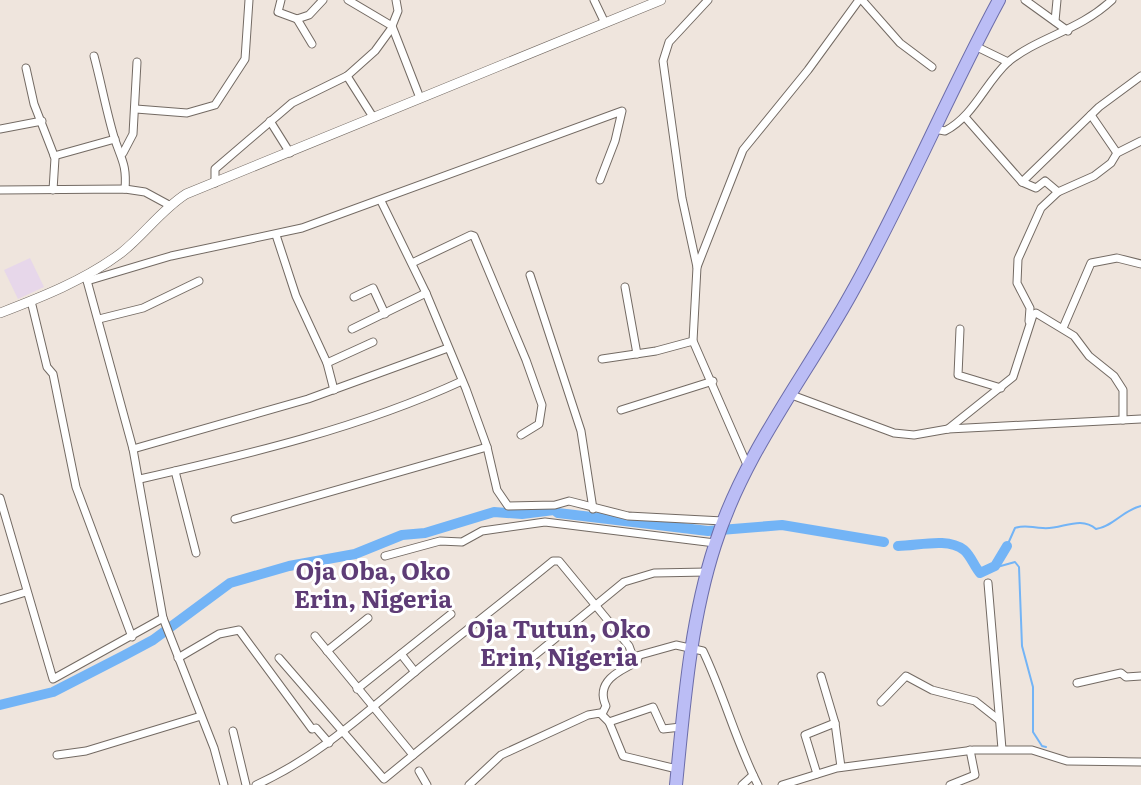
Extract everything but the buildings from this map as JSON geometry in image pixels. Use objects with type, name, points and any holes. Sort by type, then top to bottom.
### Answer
[{"type":"main road","points":[[676,785],[692,648],[707,572],[722,523],[748,468],[789,394],[851,294],[999,0]]},
{"type":"street","points":[[136,109],[187,113],[215,105],[245,59],[250,0]]},
{"type":"street","points":[[281,0],[278,12],[297,19],[309,15],[323,0]]},
{"type":"street","points":[[348,0],[391,27],[420,98]]},
{"type":"street","points":[[215,183],[214,171],[218,165],[270,121],[307,93],[347,76],[375,51],[398,11],[396,0]]},
{"type":"street","points":[[594,0],[604,21]]},
{"type":"street","points":[[708,0],[669,42],[663,61],[682,198],[697,267],[694,341],[748,468]]},
{"type":"street","points":[[697,267],[743,150],[808,70],[859,0],[900,43],[932,67]]},
{"type":"street","points":[[1025,0],[1068,31]]},
{"type":"street","points":[[1055,21],[1057,0]]},
{"type":"street","points":[[934,129],[945,131],[965,117],[1008,62],[1097,14],[1112,0]]},
{"type":"street","points":[[87,278],[123,252],[169,205],[215,183],[655,1]]},
{"type":"street","points":[[297,19],[312,44]]},
{"type":"street","points":[[975,46],[1008,62]]},
{"type":"street","points":[[94,56],[115,139],[123,153],[125,190]]},
{"type":"street","points":[[123,153],[133,134],[137,62]]},
{"type":"street","points":[[26,68],[54,156],[53,190]]},
{"type":"street","points":[[347,76],[373,117]]},
{"type":"street","points":[[1022,182],[1091,115],[1141,76]]},
{"type":"street","points":[[0,313],[87,278],[172,256],[276,235],[381,201],[622,111],[615,141],[600,180]]},
{"type":"street","points":[[1091,115],[1117,153]]},
{"type":"street","points":[[965,117],[1022,182],[1036,188],[1045,181],[1058,192]]},
{"type":"street","points":[[0,129],[42,121]]},
{"type":"street","points":[[270,121],[290,153]]},
{"type":"street","points":[[54,156],[115,139]]},
{"type":"street","points":[[1028,329],[1030,308],[1017,283],[1018,260],[1041,208],[1058,192],[1094,176],[1111,163],[1117,153],[1141,141]]},
{"type":"street","points":[[0,190],[125,190],[145,192],[169,205]]},
{"type":"street","points":[[381,201],[426,293],[488,447],[497,490],[509,507],[569,501],[628,516],[722,523]]},
{"type":"street","points":[[276,235],[296,296],[327,363],[334,390]]},
{"type":"street","points":[[412,263],[471,235],[474,236],[542,405],[539,424],[521,435]]},
{"type":"street","points":[[1063,328],[1091,263],[1117,258],[1141,264]]},
{"type":"street","points":[[530,275],[581,431],[593,509]]},
{"type":"street","points":[[87,278],[140,480],[164,620],[224,785]]},
{"type":"street","points":[[99,320],[143,308],[199,281]]},
{"type":"street","points":[[625,287],[638,354]]},
{"type":"street","points":[[354,297],[373,288],[385,314]]},
{"type":"street","points":[[352,329],[426,293]]},
{"type":"street","points":[[31,301],[47,367],[53,374],[76,487],[132,638]]},
{"type":"street","points":[[948,429],[1001,388],[1016,369],[1028,329],[1036,313],[1063,328],[1120,384],[1123,390],[1123,420]]},
{"type":"street","points":[[961,329],[958,375],[1001,388]]},
{"type":"street","points":[[602,359],[694,341]]},
{"type":"street","points":[[327,363],[373,342]]},
{"type":"street","points":[[133,449],[334,390],[448,348]]},
{"type":"street","points":[[140,480],[308,437],[411,405],[462,381]]},
{"type":"street","points":[[621,410],[713,381]]},
{"type":"street","points":[[789,394],[894,433],[915,435],[948,429],[1141,419]]},
{"type":"street","points":[[235,519],[488,447]]},
{"type":"street","points":[[175,471],[196,553]]},
{"type":"street","points":[[0,498],[53,679],[164,620]]},
{"type":"street","points":[[385,556],[440,541],[462,542],[482,531],[545,522],[715,543]]},
{"type":"street","points":[[256,785],[286,771],[345,732],[415,672],[554,561],[559,561],[629,646],[633,657],[638,658],[676,645],[703,651],[741,752],[758,785]]},
{"type":"street","points":[[279,657],[384,779],[624,582],[654,573],[707,572]]},
{"type":"street","points":[[988,583],[1002,748]]},
{"type":"street","points":[[0,600],[26,592]]},
{"type":"street","points":[[358,690],[451,614]]},
{"type":"street","points":[[327,651],[368,618]]},
{"type":"street","points":[[178,658],[219,634],[239,631],[312,729],[316,728],[329,743]]},
{"type":"street","points":[[315,636],[413,755]]},
{"type":"street","points":[[401,654],[415,672]]},
{"type":"street","points":[[602,714],[606,706],[602,697],[604,686],[616,671],[637,662],[638,658]]},
{"type":"street","points":[[1077,683],[1121,673],[1126,677],[1141,676]]},
{"type":"street","points":[[821,676],[835,723],[841,767]]},
{"type":"street","points":[[881,702],[906,676],[932,691],[975,701],[999,720]]},
{"type":"street","points":[[609,722],[653,707],[663,729],[681,727]]},
{"type":"street","points":[[602,714],[609,722],[623,756],[677,769]]},
{"type":"street","points":[[469,785],[501,755],[588,715],[602,714]]},
{"type":"street","points":[[57,755],[86,751],[201,716]]},
{"type":"street","points":[[817,774],[805,735],[835,723]]},
{"type":"street","points":[[233,731],[246,785]]},
{"type":"street","points":[[782,785],[841,767],[1002,748],[1042,752],[1067,761],[1141,762]]},
{"type":"street","points":[[950,785],[975,775],[970,751]]},
{"type":"street","points":[[419,771],[426,785]]},
{"type":"street","points":[[741,785],[753,775]]},
{"type":"shaded area","points":[[30,258],[44,287],[18,299],[4,270]]},
{"type":"waterway","points":[[1007,546],[1015,528],[1050,528],[1084,523],[1096,529],[1141,506]]},
{"type":"waterway","points":[[0,705],[53,692],[125,655],[153,640],[230,583],[289,566],[355,554],[402,535],[425,533],[494,512],[522,514],[554,510],[558,513],[708,531],[782,525],[884,542]]},
{"type":"waterway","points":[[898,546],[941,543],[957,546],[966,552],[980,573],[995,566],[1007,546]]},
{"type":"waterway","points":[[990,569],[1015,562],[1019,567],[1022,646],[1033,687],[1033,732],[1042,746],[1046,747]]},
{"type":"district","name":"Oja Oba, Oko Erin, Nigeria","points":[[373,583]]},
{"type":"district","name":"Oja Tutun, Oko Erin, Nigeria","points":[[559,641]]}]
